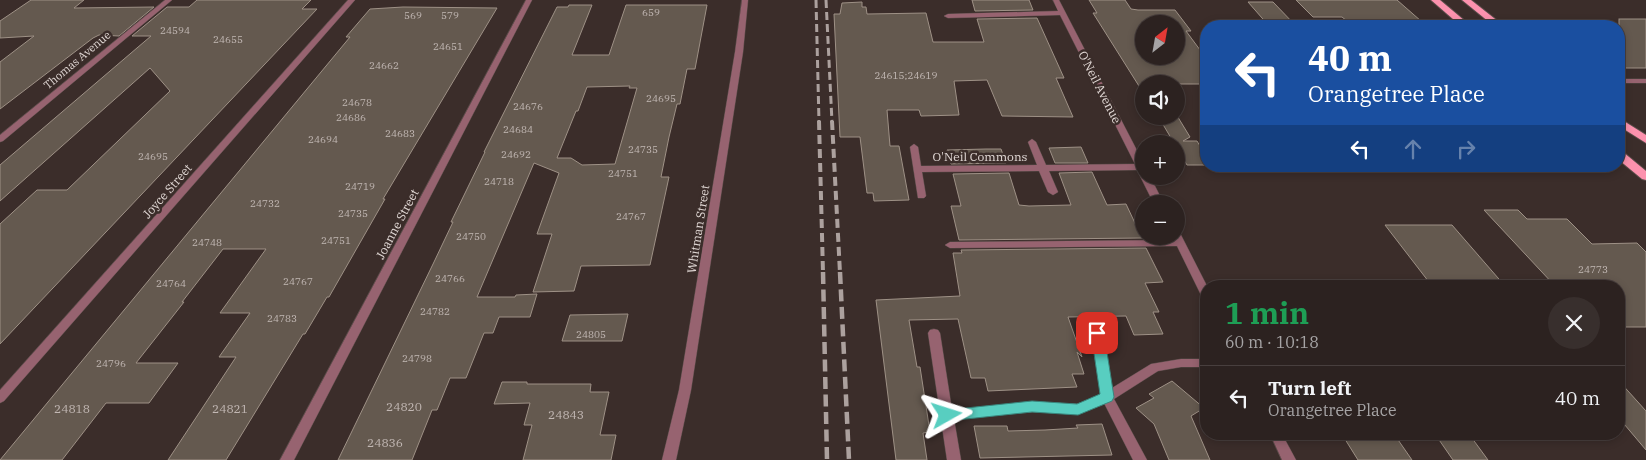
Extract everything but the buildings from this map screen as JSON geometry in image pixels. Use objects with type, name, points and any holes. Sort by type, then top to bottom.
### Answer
[{"type":"main road","points":[[1435,0],[1459,20]]},
{"type":"main road","points":[[1466,0],[1491,20]]},
{"type":"main road","points":[[1625,125],[1646,140]]},
{"type":"main road","points":[[1625,159],[1646,177]]},
{"type":"street","name":"Thomas Avenue","points":[[0,139],[169,0]]},
{"type":"street","name":"Joyce Street","points":[[0,398],[352,0]]},
{"type":"street","name":"Joanne Street","points":[[287,460],[529,0]]},
{"type":"street","name":"Whitman Street","points":[[670,460],[686,380],[739,52],[745,0]]},
{"type":"street","name":"O'Neil Avenue","points":[[1056,0],[1135,157]]},
{"type":"street","points":[[948,16],[1063,13]]},
{"type":"street","points":[[1625,81],[1646,81]]},
{"type":"street","name":"O'Neil Commons","points":[[1032,142],[1053,192]]},
{"type":"street","name":"O'Neil Commons","points":[[914,147],[920,196]]},
{"type":"street","name":"O'Neil Commons","points":[[917,169],[1043,169],[1135,173]]},
{"type":"street","points":[[950,245],[1135,240]]},
{"type":"street","points":[[1181,245],[1200,283]]},
{"type":"street","points":[[934,333],[954,460]]},
{"type":"street","points":[[1097,333],[1108,397],[1140,460]]},
{"type":"street","points":[[947,415],[1032,407],[1078,409],[1108,397],[1156,367],[1181,363],[1200,363]]},
{"type":"street","points":[[1279,440],[1289,460]]},
{"type":"railway","points":[[816,0],[819,122]]},
{"type":"railway","points":[[826,0],[832,122]]},
{"type":"railway","points":[[819,121],[823,273]]},
{"type":"railway","points":[[832,121],[840,273]]},
{"type":"railway","points":[[823,272],[827,460]]},
{"type":"railway","points":[[840,272],[849,460]]},
{"type":"route","points":[[947,415],[1032,407],[1078,409],[1108,397],[1097,333]]}]
